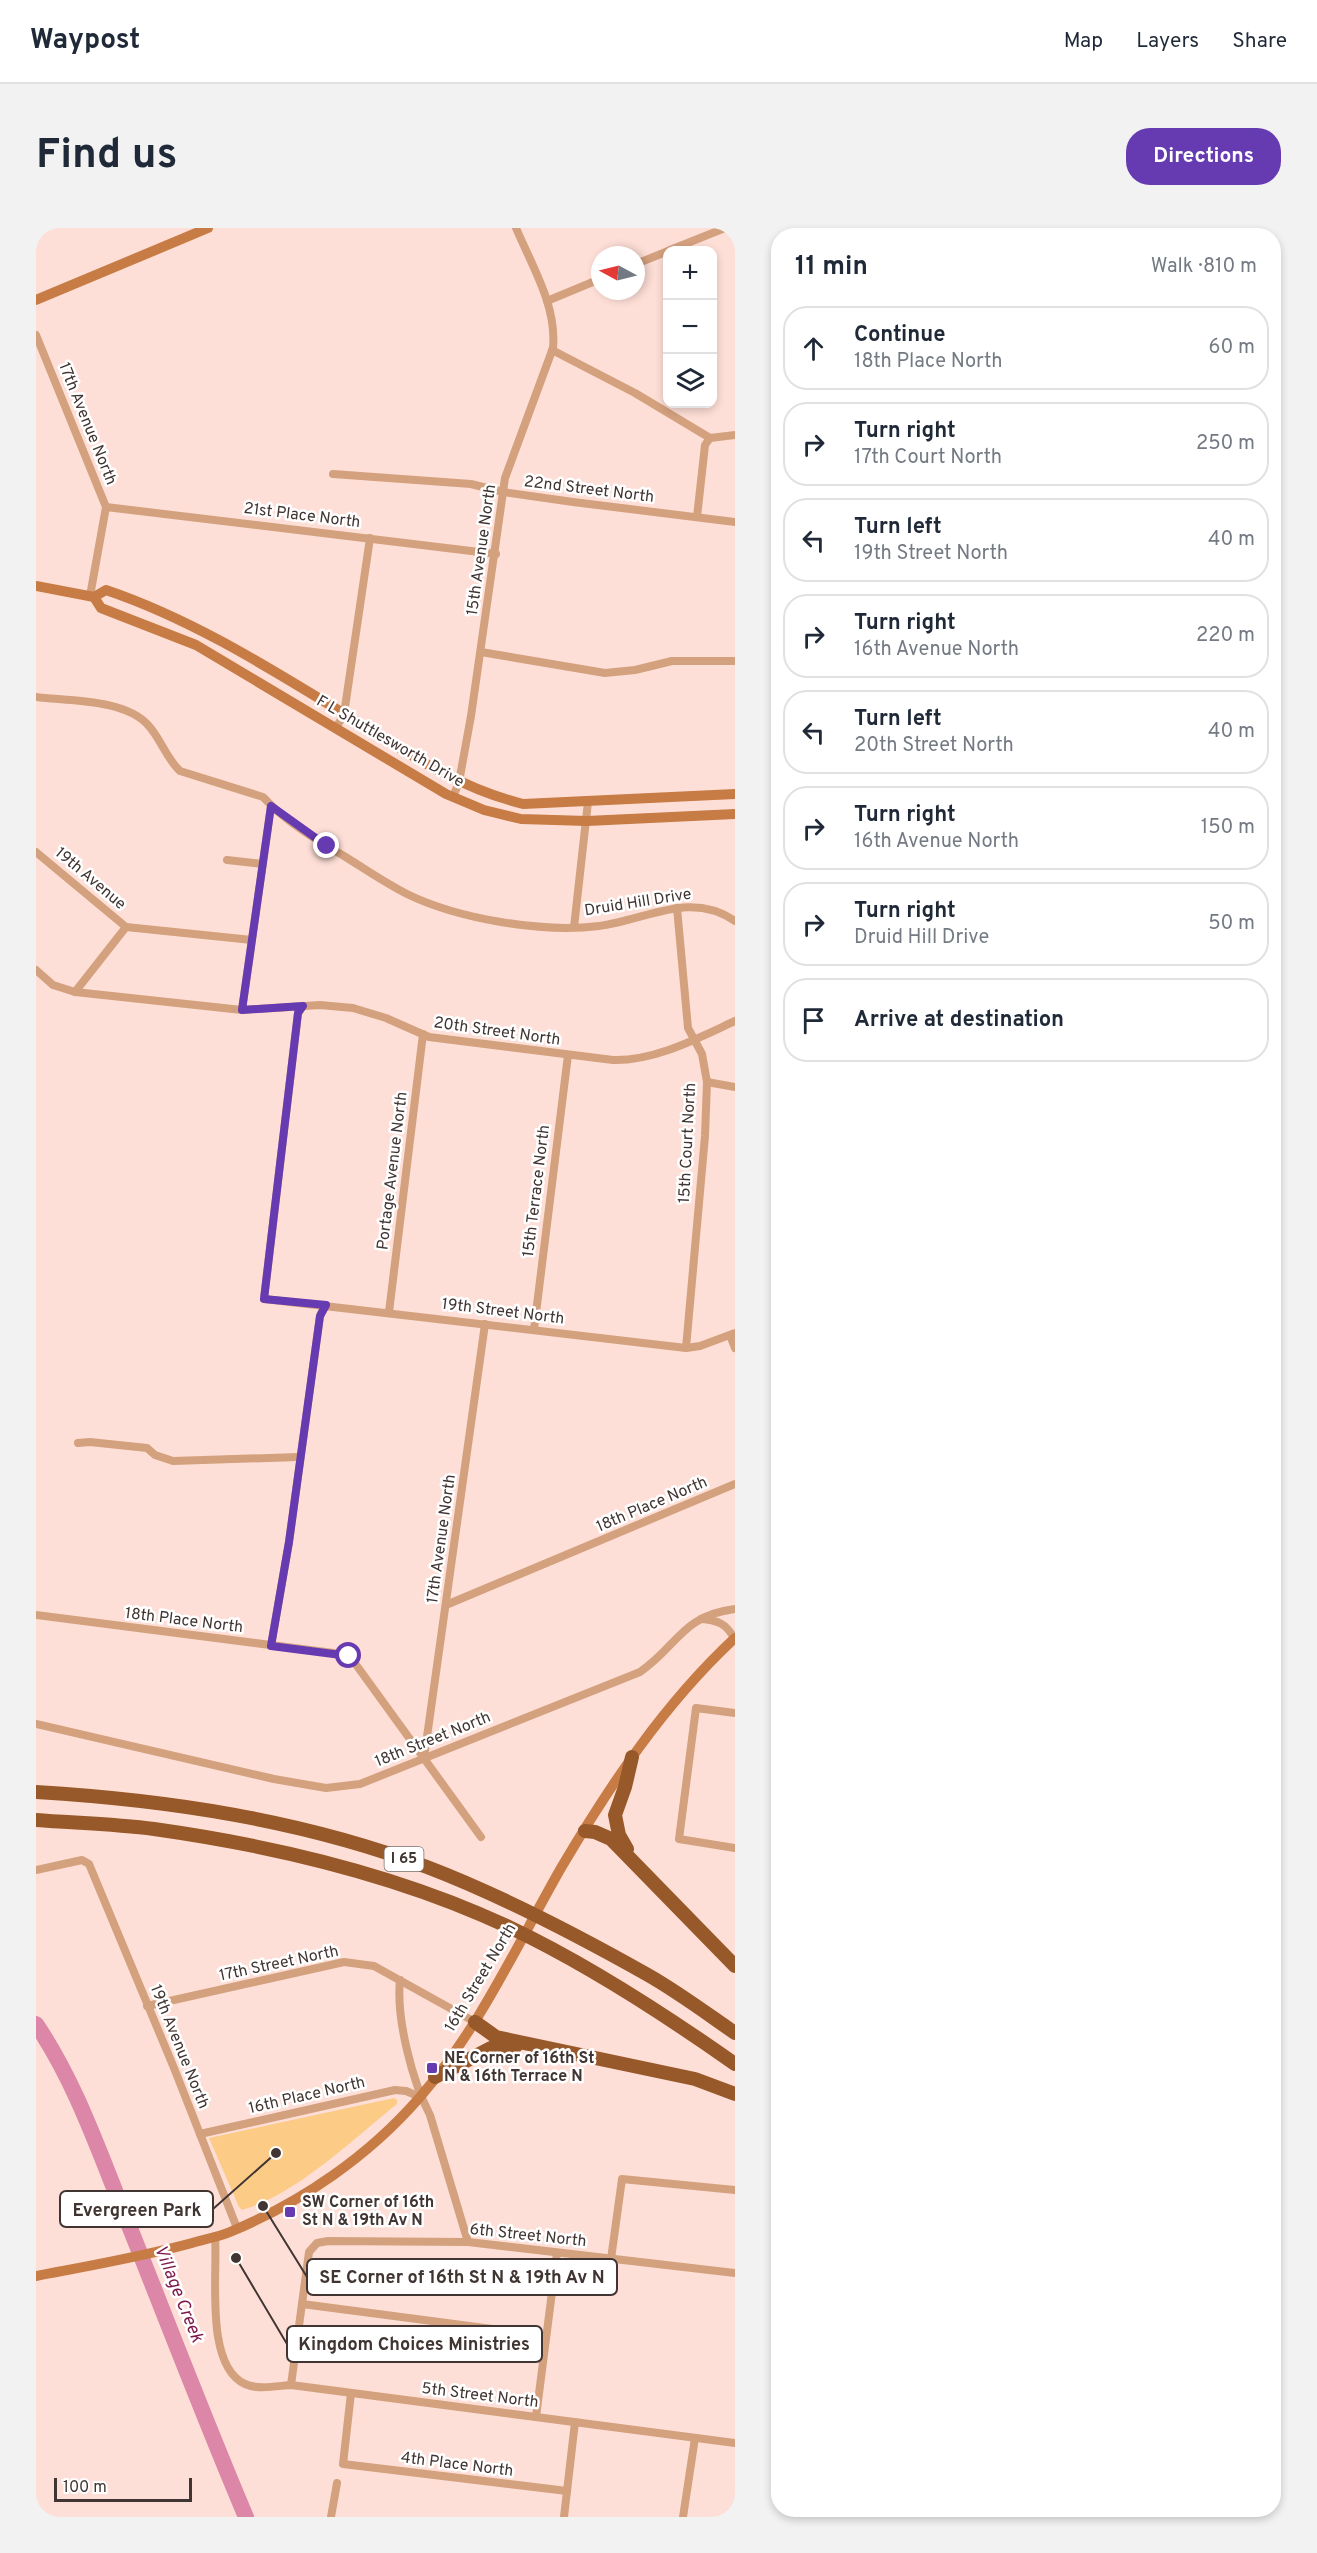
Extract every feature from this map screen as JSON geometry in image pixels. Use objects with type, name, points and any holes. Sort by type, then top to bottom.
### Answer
[{"type":"highway","points":[[632,1757],[615,1815],[619,1835],[632,1858]]},
{"type":"highway","name":"I 65","points":[[36,1792],[106,1796],[209,1809],[278,1823],[368,1847],[418,1864],[522,1909],[650,1976],[735,2033]]},
{"type":"highway","name":"I 65","points":[[42,1821],[152,1829],[284,1851],[355,1870],[442,1900],[511,1928],[590,1971],[692,2034],[735,2064]]},
{"type":"highway","points":[[585,1831],[595,1832],[611,1839],[735,1966]]},
{"type":"highway","points":[[475,2022],[496,2037],[695,2079],[735,2094]]},
{"type":"highway","points":[[435,2077],[491,2048],[515,2046],[549,2048]]},
{"type":"main road","points":[[36,300],[208,228]]},
{"type":"main road","name":"F L Shuttlesworth Drive","points":[[36,586],[92,596],[105,590],[165,612],[459,782],[495,796],[523,804],[735,794]]},
{"type":"main road","name":"F L Shuttlesworth Drive","points":[[92,596],[101,608],[196,645],[453,797],[484,810],[521,819],[587,821],[735,813]]},
{"type":"main road","name":"16th Street North","points":[[36,2276],[162,2251],[237,2228],[293,2201],[322,2183],[366,2150],[420,2097],[475,2022],[561,1868],[632,1757],[670,1706],[699,1673],[735,1639]]},
{"type":"street","name":"15th Avenue North","points":[[453,797],[459,782],[481,652],[505,478],[552,350],[555,331],[547,301],[516,228]]},
{"type":"street","points":[[681,246],[725,228]]},
{"type":"street","points":[[645,260],[663,253]]},
{"type":"street","points":[[547,301],[591,283]]},
{"type":"street","name":"17th Avenue North","points":[[36,335],[106,507],[92,596]]},
{"type":"street","points":[[552,350],[635,393],[710,438],[735,435]]},
{"type":"street","points":[[696,517],[705,445],[710,438]]},
{"type":"street","name":"22nd Street North","points":[[333,474],[471,484],[503,492],[735,522]]},
{"type":"street","name":"21st Place North","points":[[106,507],[496,554]]},
{"type":"street","points":[[336,728],[344,714],[370,538]]},
{"type":"street","points":[[481,652],[605,673],[635,670],[672,661],[735,661]]},
{"type":"street","name":"Druid Hill Drive","points":[[36,697],[124,708],[150,726],[171,762],[180,771],[263,797],[271,806],[327,846],[407,894],[438,907],[519,926],[599,926],[677,908],[699,906],[713,909],[735,921]]},
{"type":"street","points":[[574,927],[588,802]]},
{"type":"street","points":[[242,1010],[271,806]]},
{"type":"street","name":"19th Avenue","points":[[36,852],[126,927]]},
{"type":"street","points":[[227,860],[263,864]]},
{"type":"street","name":"15th Court North","points":[[677,908],[688,1028],[702,1054],[706,1082],[705,1136],[686,1348]]},
{"type":"street","points":[[75,992],[126,927],[252,940]]},
{"type":"street","name":"20th Street North","points":[[36,970],[53,985],[75,992],[242,1010],[320,1005],[363,1011],[429,1037],[624,1060],[656,1053],[735,1021]]},
{"type":"street","name":"19th Street North","points":[[303,1006],[298,1013],[264,1299],[686,1348],[700,1346],[733,1334]]},
{"type":"street","name":"Portage Avenue North","points":[[389,1312],[423,1034]]},
{"type":"street","name":"15th Terrace North","points":[[534,1329],[568,1055]]},
{"type":"street","points":[[706,1082],[735,1087]]},
{"type":"street","points":[[271,1646],[289,1542],[320,1316],[326,1305]]},
{"type":"street","name":"17th Avenue North","points":[[424,1758],[486,1324]]},
{"type":"street","points":[[733,1334],[735,1348]]},
{"type":"street","points":[[78,1443],[90,1442],[147,1448],[155,1455],[173,1461],[299,1458]]},
{"type":"street","name":"18th Place North","points":[[446,1605],[735,1484]]},
{"type":"street","name":"18th Street North","points":[[36,1724],[274,1779],[326,1788],[360,1784],[640,1672],[657,1660],[686,1627],[713,1612],[735,1609]]},
{"type":"street","name":"18th Place North","points":[[36,1615],[349,1656],[481,1837]]},
{"type":"street","points":[[699,1619],[716,1620],[728,1628],[735,1639]]},
{"type":"street","points":[[735,1713],[696,1708],[679,1839],[735,1848]]},
{"type":"street","name":"19th Avenue North","points":[[36,1870],[82,1860],[89,1864],[237,2228]]},
{"type":"street","name":"17th Street North","points":[[147,2006],[344,1962],[374,1966],[475,2022]]},
{"type":"street","points":[[400,1980],[398,2000],[420,2097],[430,2115],[468,2242]]},
{"type":"street","name":"16th Place North","points":[[200,2134],[395,2090],[406,2091],[420,2097]]},
{"type":"street","points":[[611,2259],[622,2179],[735,2190]]},
{"type":"street","name":"5th Street North","points":[[215,2236],[215,2322],[229,2367],[237,2379],[246,2385],[266,2387],[291,2385],[735,2443]]},
{"type":"street","name":"6th Street North","points":[[302,2304],[309,2252],[317,2243],[328,2241],[468,2242],[735,2273]]},
{"type":"street","points":[[536,2417],[557,2253]]},
{"type":"street","points":[[291,2385],[302,2304],[546,2336]]},
{"type":"street","name":"4th Place North","points":[[351,2393],[343,2464],[567,2491]]},
{"type":"street","points":[[564,2517],[574,2422]]},
{"type":"street","points":[[683,2517],[695,2438]]},
{"type":"street","points":[[332,2517],[338,2483]]},
{"type":"shaded area","points":[[394,2098],[397,2104],[323,2165],[262,2203],[242,2210],[239,2207],[209,2138]]},
{"type":"waterway","name":"Village Creek","points":[[36,2024],[63,2070],[86,2118],[246,2517]]},
{"type":"place","name":"NE Corner of 16th St N & 16th Terrace N","points":[[432,2068]]},
{"type":"place","name":"Evergreen Park","points":[[276,2153]]},
{"type":"place","name":"SE Corner of 16th St N & 19th Av N","points":[[263,2206]]},
{"type":"place","name":"SW Corner of 16th St N & 19th Av N","points":[[290,2212]]},
{"type":"place","name":"Kingdom Choices Ministries","points":[[236,2258]]},
{"type":"route","points":[[327,846],[271,806],[242,1010],[303,1006],[298,1013],[264,1299],[326,1305],[320,1316],[289,1542],[271,1646],[349,1656]]}]
